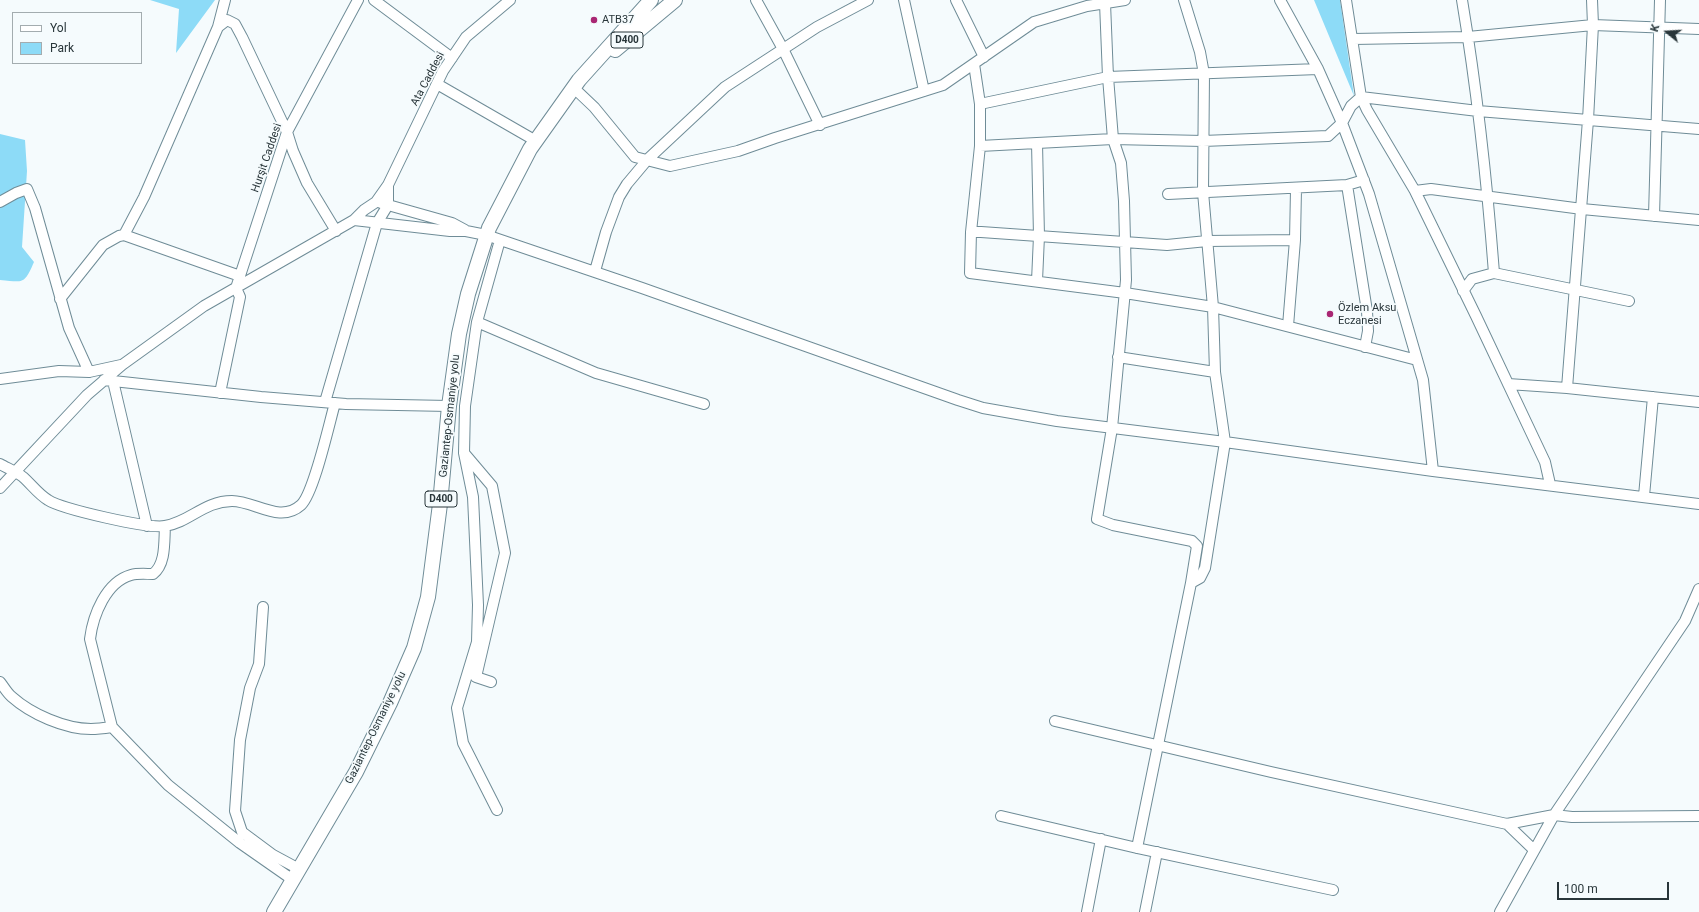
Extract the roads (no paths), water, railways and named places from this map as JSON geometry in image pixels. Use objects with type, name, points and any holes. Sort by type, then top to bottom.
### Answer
[{"type":"highway","name":"Gaziantep-Osmaniye yolu","points":[[274,912],[356,772],[390,703],[414,648],[428,597],[440,504],[449,406],[462,321],[468,294],[486,235],[536,141],[577,84],[651,0]]},
{"type":"highway","name":"Gaziantep-Osmaniye yolu","points":[[577,84],[675,0]]},
{"type":"street","name":"Hurşit Caddesi","points":[[236,288],[286,132],[358,0]]},
{"type":"street","points":[[374,0],[452,58]]},
{"type":"street","name":"Ata Caddesi","points":[[0,488],[16,473],[87,395],[108,381],[122,364],[204,306],[354,220],[364,210],[376,202],[388,185],[437,84],[452,58],[466,37],[510,0]]},
{"type":"street","points":[[756,0],[783,49],[820,125]]},
{"type":"street","points":[[595,271],[606,232],[619,197],[627,184],[648,159],[725,87],[817,27],[868,0]]},
{"type":"street","points":[[904,0],[924,91]]},
{"type":"street","points":[[956,0],[984,57]]},
{"type":"street","points":[[577,84],[635,157],[648,159],[670,166],[738,151],[775,138],[943,86],[1034,22],[1085,3],[1105,3],[1124,0]]},
{"type":"street","points":[[1184,0],[1200,52],[1204,74],[1203,192],[1213,307],[1215,372],[1225,442],[1205,568],[1200,578],[1191,583]]},
{"type":"street","points":[[1280,0],[1318,69],[1342,123],[1364,180],[1402,304],[1423,380],[1433,471]]},
{"type":"street","points":[[1346,0],[1361,97],[1414,191],[1463,291],[1545,462],[1550,484]]},
{"type":"street","points":[[1462,0],[1478,110],[1488,196],[1494,273]]},
{"type":"street","points":[[1567,388],[1588,120],[1593,26],[1592,0]]},
{"type":"street","points":[[1654,216],[1660,0]]},
{"type":"street","points":[[1105,3],[1108,77],[1113,139],[1121,163],[1126,243],[1125,293],[1112,428],[1097,519],[1113,525],[1195,543],[1197,546],[1191,583],[1137,848]]},
{"type":"street","points":[[223,5],[227,20],[235,24],[286,132],[307,183],[336,230]]},
{"type":"street","points":[[124,235],[144,197],[218,27],[223,5]]},
{"type":"street","points":[[218,27],[227,20]]},
{"type":"street","points":[[1353,39],[1468,36],[1593,26],[1699,29]]},
{"type":"street","points":[[974,64],[980,104],[980,146],[971,232],[970,273],[1125,293],[1213,307],[1417,360]]},
{"type":"street","points":[[980,104],[1108,77],[1318,69]]},
{"type":"street","points":[[437,84],[536,141]]},
{"type":"street","points":[[980,146],[1113,139],[1203,141],[1328,136],[1342,123],[1351,106],[1361,97],[1478,110],[1699,129]]},
{"type":"street","points":[[1037,143],[1039,236],[1037,281]]},
{"type":"street","points":[[1168,194],[1296,189],[1347,185],[1364,180]]},
{"type":"street","points":[[0,464],[22,476],[41,495],[58,505],[147,526],[165,526],[178,522],[206,506],[226,501],[247,503],[276,513],[289,512],[296,509],[307,498],[310,490],[330,403],[378,223],[388,205],[388,185]]},
{"type":"street","points":[[1347,185],[1367,312],[1368,330],[1365,347]]},
{"type":"street","points":[[0,202],[16,192],[27,189],[35,208],[69,328],[89,372]]},
{"type":"street","points":[[1288,326],[1296,240],[1296,189]]},
{"type":"street","points":[[1414,191],[1431,189],[1582,209],[1699,220]]},
{"type":"street","points":[[376,202],[452,223],[466,231]]},
{"type":"street","points":[[354,220],[450,231],[466,231],[486,235],[595,271],[983,408],[1058,421],[1225,442],[1433,471],[1550,484],[1699,504]]},
{"type":"street","points":[[971,232],[1167,245],[1207,241],[1296,240]]},
{"type":"street","points":[[60,300],[103,245],[118,236],[124,235],[240,276]]},
{"type":"street","points":[[497,810],[463,743],[457,708],[477,642],[478,604],[473,497],[464,453],[465,406],[477,322],[500,240]]},
{"type":"street","points":[[1463,291],[1472,279],[1494,273],[1629,301]]},
{"type":"street","points":[[220,393],[240,297],[236,288]]},
{"type":"street","points":[[477,322],[596,373],[704,404]]},
{"type":"street","points":[[1118,357],[1215,372]]},
{"type":"street","points":[[0,379],[59,371],[89,372],[122,364]]},
{"type":"street","points":[[147,526],[108,381],[330,403],[449,406]]},
{"type":"street","points":[[1508,384],[1567,388],[1699,402]]},
{"type":"street","points":[[1644,496],[1652,397]]},
{"type":"street","points":[[464,453],[492,486],[505,553],[476,677],[490,682]]},
{"type":"street","points":[[165,526],[162,563],[158,570],[153,574],[133,574],[117,582],[99,607],[91,628],[90,639],[112,728],[168,785],[240,843],[268,861],[296,874]]},
{"type":"street","points":[[1500,912],[1554,815],[1642,686],[1694,614],[1699,589]]},
{"type":"street","points":[[263,607],[259,664],[250,688],[240,740],[235,811],[242,832],[273,854],[296,874]]},
{"type":"street","points":[[0,682],[10,695],[18,702],[54,721],[84,728],[112,728]]},
{"type":"street","points":[[1055,721],[1158,744],[1271,772],[1506,824],[1554,815],[1572,817],[1699,816]]},
{"type":"street","points":[[1001,816],[1137,848],[1333,890]]},
{"type":"street","points":[[1506,824],[1534,850]]},
{"type":"street","points":[[1087,912],[1101,839]]},
{"type":"street","points":[[1145,912],[1156,852]]},
{"type":"place","name":"ATB37","points":[[594,20]]},
{"type":"place","name":"Özlem Aksu Eczanesi","points":[[1330,314]]}]
